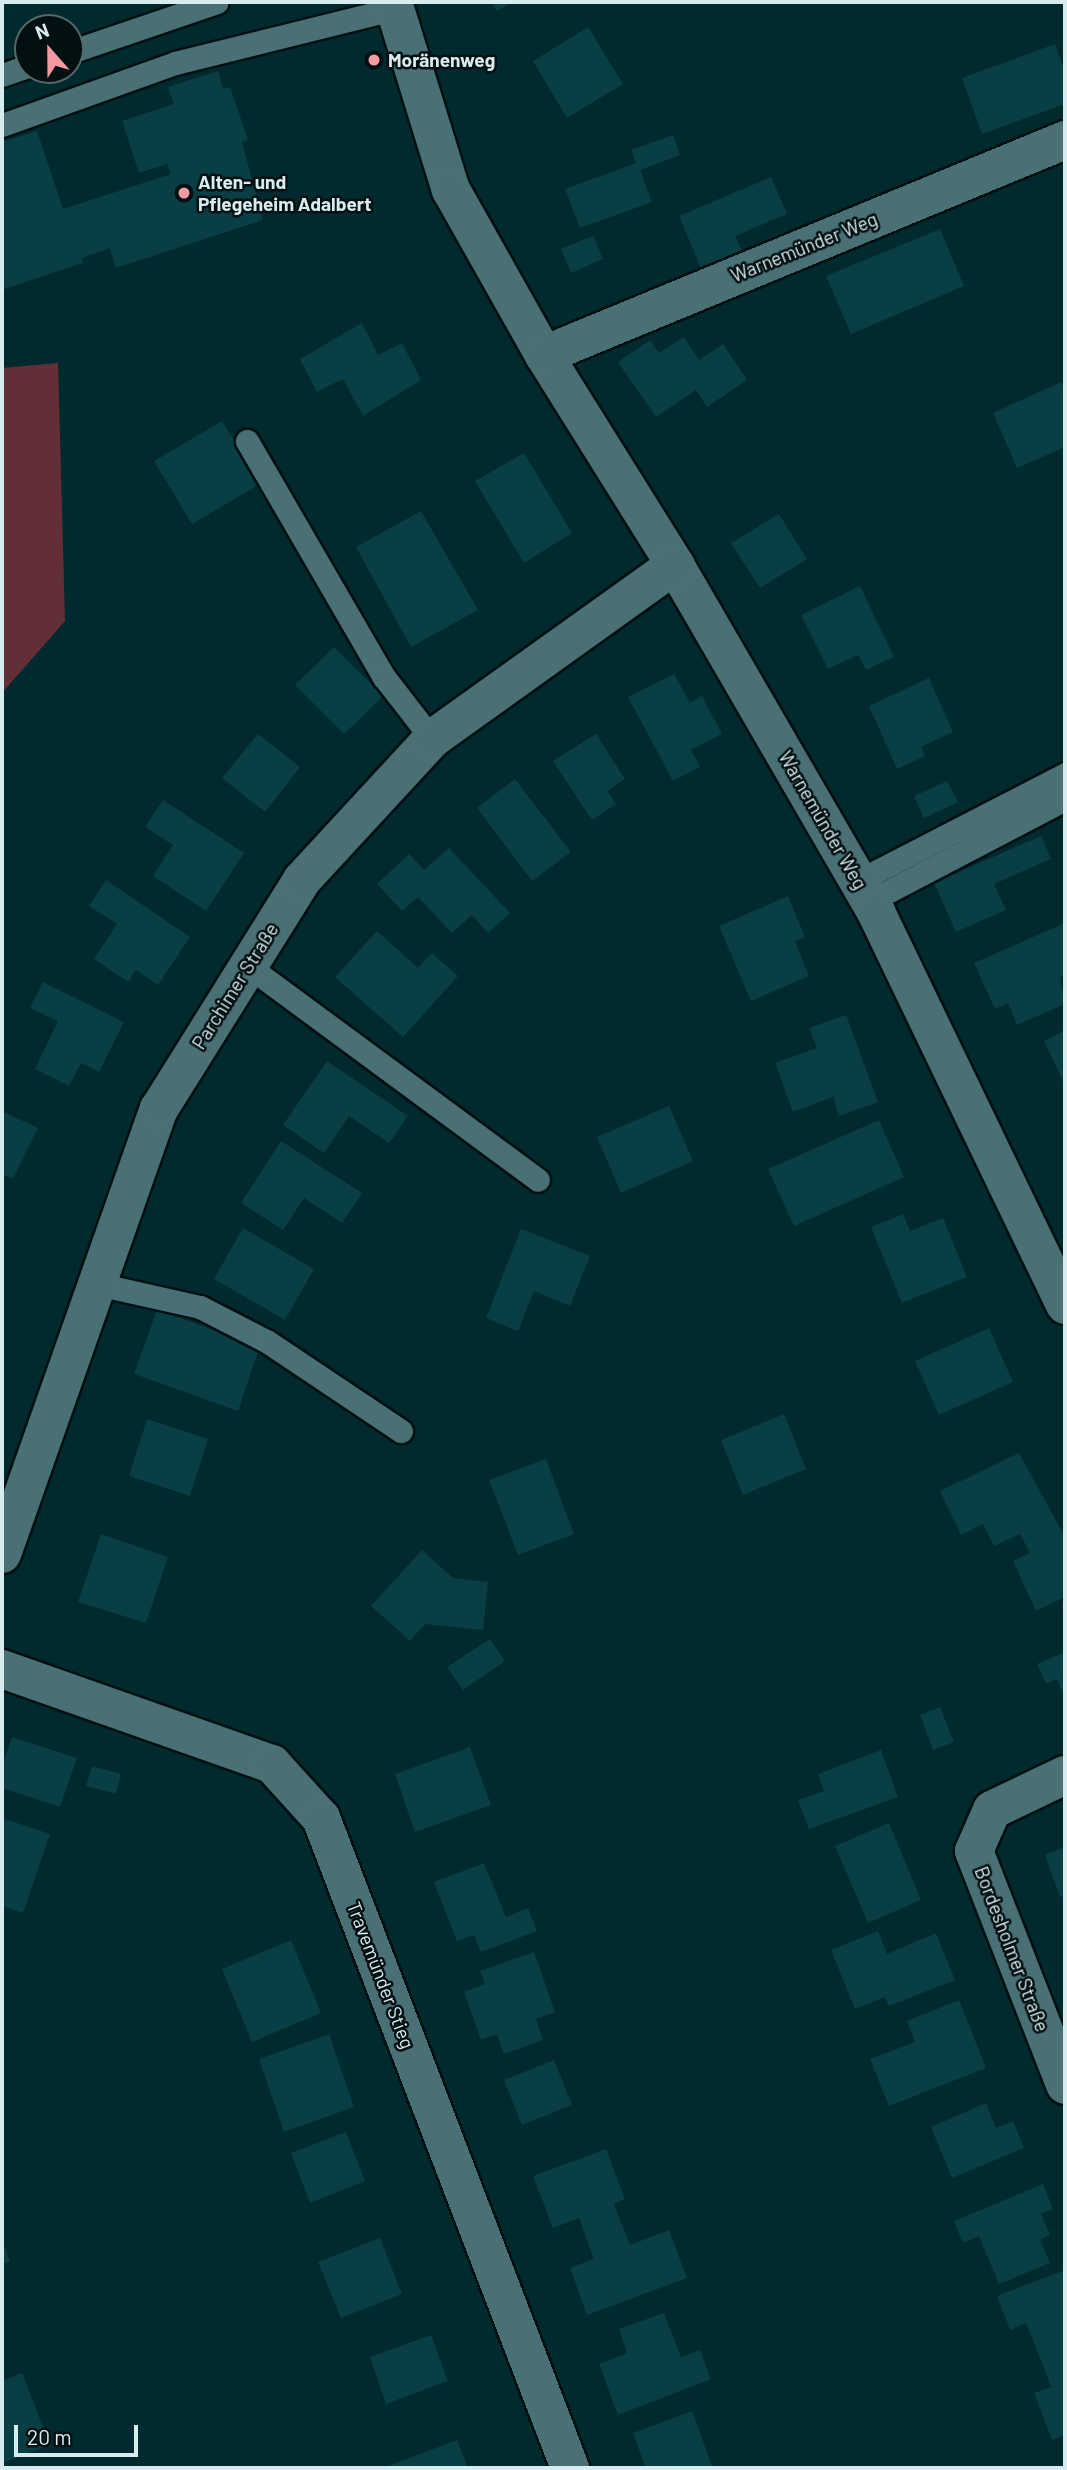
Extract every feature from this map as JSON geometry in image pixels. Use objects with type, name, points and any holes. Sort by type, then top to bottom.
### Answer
[{"type":"street","name":"Warnemünder Weg","points":[[394,6],[451,190],[544,355],[675,565],[864,891],[1065,1305]]},
{"type":"street","name":"Warnemünder Weg","points":[[544,355],[1065,140]]},
{"type":"street","name":"Parchimer Straße","points":[[2,1554],[159,1109],[302,880],[432,738],[675,565]]},
{"type":"street","name":"Travemünder Stieg","points":[[2,1669],[272,1764],[321,1818],[570,2468]]},
{"type":"street","name":"Bordesholmer Straße","points":[[1065,1775],[992,1811],[974,1851],[1065,2085]]},
{"type":"lane","points":[[84,47],[216,2]]},
{"type":"lane","points":[[2,125],[174,63],[394,6]]},
{"type":"lane","points":[[247,441],[384,677],[432,738]]},
{"type":"lane","points":[[864,891],[1065,774]]},
{"type":"lane","points":[[864,891],[1065,799]]},
{"type":"lane","points":[[248,966],[538,1180]]},
{"type":"lane","points":[[97,1284],[200,1307],[268,1342],[401,1432]]},
{"type":"shaded area","points":[[58,363],[65,621],[2,693],[2,368]]},
{"type":"building","points":[[492,2],[512,2],[497,11]]},
{"type":"building","points":[[588,27],[623,84],[567,118],[533,61]]},
{"type":"building","points":[[1055,44],[1065,72],[1065,104],[982,134],[962,78]]},
{"type":"building","name":"Alten- und Pflegeheim Adalbert","points":[[218,71],[223,89],[230,87],[248,140],[242,142],[263,220],[116,268],[110,248],[82,258],[83,263],[2,290],[2,142],[37,131],[63,209],[171,174],[167,164],[139,173],[122,121],[174,104],[168,87]]},
{"type":"building","points":[[673,135],[680,155],[640,170],[652,202],[580,228],[565,189],[636,163],[631,150]]},
{"type":"building","points":[[771,177],[787,214],[735,236],[742,251],[701,268],[679,216]]},
{"type":"building","points":[[940,229],[964,286],[851,334],[826,276]]},
{"type":"building","points":[[593,236],[603,259],[571,273],[561,249]]},
{"type":"building","points":[[362,323],[378,355],[402,343],[421,380],[363,416],[343,379],[317,392],[300,359]]},
{"type":"building","points":[[684,337],[699,360],[723,344],[747,380],[707,407],[696,390],[656,417],[618,362],[650,340],[659,353]]},
{"type":"building","points":[[1061,382],[1065,392],[1065,447],[1017,468],[993,413]]},
{"type":"building","points":[[222,421],[260,484],[192,524],[154,461]]},
{"type":"building","points":[[524,453],[572,533],[524,563],[475,481]]},
{"type":"building","points":[[421,511],[478,610],[411,647],[356,547]]},
{"type":"building","points":[[779,514],[807,559],[760,588],[731,543]]},
{"type":"building","points":[[860,586],[894,657],[866,670],[858,655],[828,669],[801,615]]},
{"type":"building","points":[[334,647],[383,696],[344,734],[295,685]]},
{"type":"building","points":[[674,674],[690,703],[702,696],[722,734],[691,750],[700,767],[673,781],[628,697]]},
{"type":"building","points":[[929,678],[953,732],[921,747],[925,756],[897,769],[869,706]]},
{"type":"building","points":[[258,734],[300,767],[265,812],[222,778]]},
{"type":"building","points":[[596,734],[625,779],[607,791],[616,804],[592,820],[553,761]]},
{"type":"building","points":[[515,779],[571,852],[532,881],[477,808]]},
{"type":"building","points":[[947,781],[958,802],[924,818],[914,796]]},
{"type":"building","points":[[163,800],[244,853],[206,911],[153,876],[173,845],[145,827]]},
{"type":"building","points":[[1041,836],[1051,859],[994,884],[1006,910],[956,932],[934,883]]},
{"type":"building","points":[[449,848],[510,913],[488,933],[472,915],[452,933],[418,897],[402,911],[377,884],[409,854],[424,870]]},
{"type":"building","points":[[106,880],[190,937],[158,985],[136,970],[128,982],[94,959],[117,924],[89,906]]},
{"type":"building","points":[[788,896],[805,937],[795,941],[809,976],[751,1001],[719,926]]},
{"type":"building","points":[[1065,923],[1065,975],[1060,977],[1065,1004],[1017,1025],[1008,1003],[995,1009],[974,963]]},
{"type":"building","points":[[377,931],[418,968],[432,953],[458,976],[403,1037],[335,977]]},
{"type":"building","points":[[43,982],[124,1022],[99,1072],[81,1063],[69,1086],[35,1069],[58,1021],[30,1008]]},
{"type":"building","points":[[846,1015],[878,1102],[839,1116],[833,1097],[793,1112],[775,1063],[817,1048],[809,1028]]},
{"type":"building","points":[[1065,1030],[1065,1085],[1044,1041]]},
{"type":"building","points":[[327,1061],[408,1116],[389,1143],[349,1116],[324,1153],[283,1125]]},
{"type":"building","points":[[669,1106],[693,1161],[621,1193],[597,1137]]},
{"type":"building","points":[[2,1111],[38,1128],[13,1179],[2,1174]]},
{"type":"building","points":[[879,1120],[904,1177],[794,1226],[768,1169]]},
{"type":"building","points":[[281,1141],[362,1193],[342,1223],[304,1198],[283,1230],[241,1203]]},
{"type":"building","points":[[903,1214],[910,1231],[943,1218],[967,1277],[902,1303],[871,1227]]},
{"type":"building","points":[[243,1228],[314,1269],[285,1320],[214,1279]]},
{"type":"building","points":[[521,1229],[590,1256],[570,1306],[534,1291],[518,1331],[486,1318]]},
{"type":"building","points":[[157,1310],[260,1346],[238,1411],[134,1374]]},
{"type":"building","points":[[989,1328],[1013,1382],[939,1415],[915,1361]]},
{"type":"building","points":[[784,1414],[806,1469],[743,1495],[721,1440]]},
{"type":"building","points":[[147,1419],[208,1439],[190,1496],[129,1476]]},
{"type":"building","points":[[1019,1453],[1065,1537],[1065,1597],[1036,1611],[1013,1561],[1030,1553],[1020,1534],[994,1546],[983,1524],[961,1535],[940,1491]]},
{"type":"building","points":[[546,1459],[574,1534],[518,1555],[489,1480]]},
{"type":"building","points":[[101,1534],[168,1557],[146,1623],[78,1602]]},
{"type":"building","points":[[422,1550],[453,1578],[488,1582],[483,1630],[425,1624],[410,1641],[371,1606]]},
{"type":"building","points":[[490,1639],[505,1661],[463,1690],[447,1667]]},
{"type":"building","points":[[1065,1652],[1065,1698],[1057,1679],[1046,1684],[1037,1664]]},
{"type":"building","points":[[940,1707],[954,1742],[933,1750],[920,1715]]},
{"type":"building","points":[[12,1737],[77,1758],[60,1807],[2,1788],[2,1766]]},
{"type":"building","points":[[470,1747],[491,1805],[415,1832],[395,1774]]},
{"type":"building","points":[[881,1750],[898,1797],[809,1829],[798,1800],[824,1791],[818,1774]]},
{"type":"building","points":[[92,1766],[121,1774],[116,1794],[86,1786]]},
{"type":"building","points":[[2,1818],[50,1834],[23,1913],[2,1906]]},
{"type":"building","points":[[889,1823],[921,1900],[868,1923],[835,1846]]},
{"type":"building","points":[[1065,1847],[1065,1895],[1060,1897],[1045,1855]]},
{"type":"building","points":[[484,1863],[506,1917],[528,1908],[537,1931],[481,1952],[474,1935],[457,1941],[434,1882]]},
{"type":"building","points":[[878,1931],[887,1954],[936,1933],[955,1980],[889,2006],[885,1997],[855,2009],[831,1950]]},
{"type":"building","points":[[291,1940],[321,2013],[252,2042],[222,1969]]},
{"type":"building","points":[[534,1952],[555,2012],[536,2019],[543,2040],[504,2054],[497,2034],[481,2040],[464,1992],[485,1984],[480,1971]]},
{"type":"building","points":[[959,2000],[986,2068],[889,2106],[870,2059],[915,2042],[907,2021]]},
{"type":"building","points":[[329,2034],[354,2107],[284,2132],[259,2059]]},
{"type":"building","points":[[554,2060],[572,2105],[522,2125],[504,2080]]},
{"type":"building","points":[[986,2103],[996,2128],[1013,2121],[1024,2148],[952,2178],[931,2127]]},
{"type":"building","points":[[346,2132],[365,2181],[310,2203],[291,2153]]},
{"type":"building","points":[[606,2149],[625,2199],[614,2204],[630,2245],[669,2230],[687,2278],[587,2315],[570,2268],[594,2259],[579,2218],[553,2228],[533,2176]]},
{"type":"building","points":[[1043,2184],[1053,2209],[1041,2214],[1050,2235],[1040,2240],[1050,2263],[999,2284],[979,2236],[963,2243],[954,2221]]},
{"type":"building","points":[[380,2238],[402,2294],[341,2318],[318,2262]]},
{"type":"building","points":[[2,2240],[10,2261],[2,2264]]},
{"type":"building","points":[[1065,2270],[1065,2435],[1052,2440],[1034,2393],[1051,2387],[1043,2365],[1026,2323],[1010,2330],[997,2296]]},
{"type":"building","points":[[664,2313],[681,2357],[700,2350],[711,2379],[618,2415],[599,2364],[627,2353],[619,2329]]},
{"type":"building","points":[[431,2335],[448,2381],[386,2404],[370,2357]]},
{"type":"building","points":[[22,2373],[50,2445],[2,2463],[2,2381]]},
{"type":"building","points":[[692,2411],[713,2468],[646,2468],[633,2433]]},
{"type":"building","points":[[457,2440],[468,2468],[383,2468]]},
{"type":"place","name":"Moränenweg","points":[[374,60]]},
{"type":"place","name":"Alten- und Pflegeheim Adalbert","points":[[184,193]]}]
